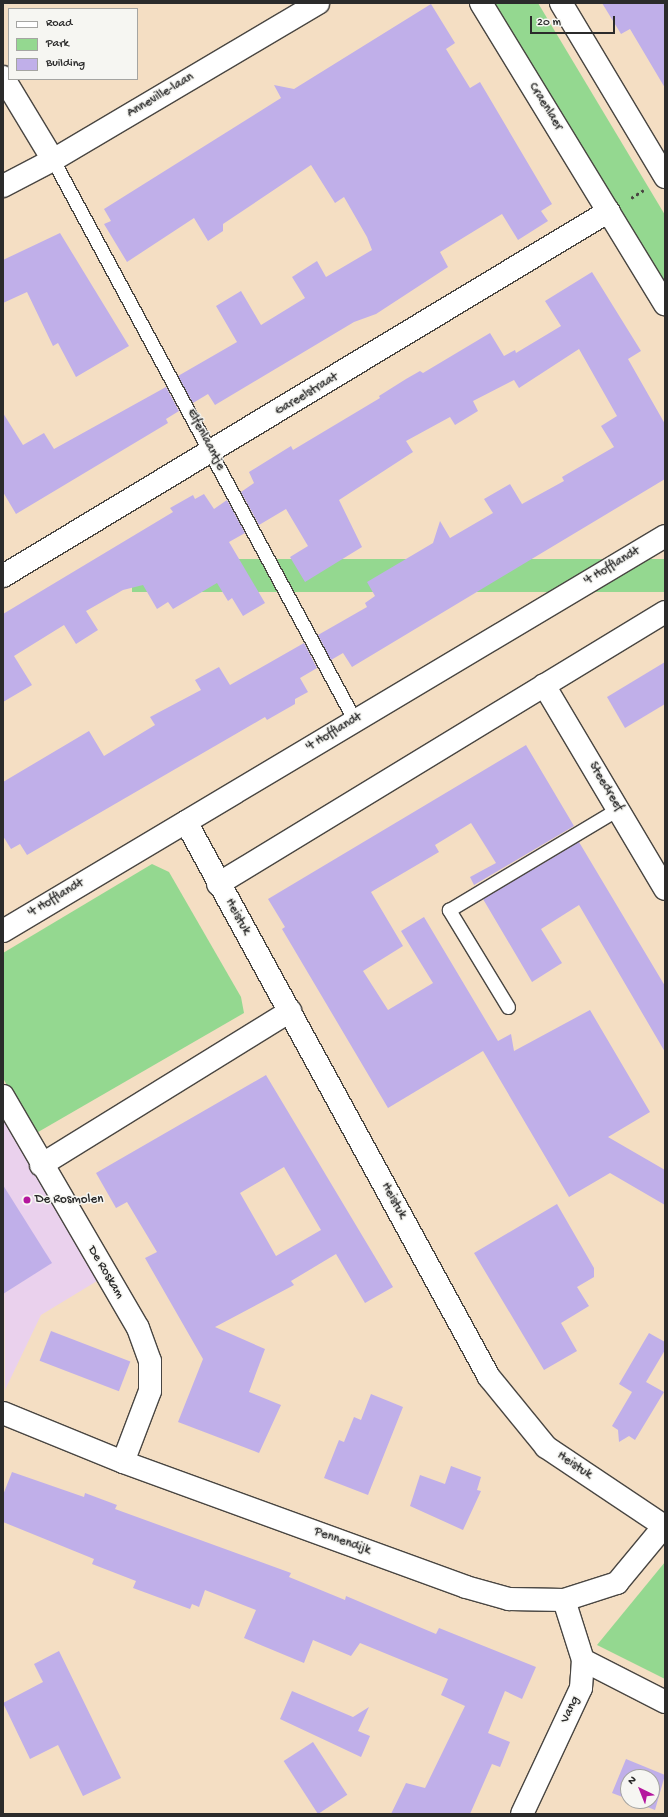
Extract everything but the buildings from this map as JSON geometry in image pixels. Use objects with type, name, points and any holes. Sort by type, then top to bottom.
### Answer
[{"type":"street","name":"Anneville-laan","points":[[3,186],[53,160],[318,3]]},
{"type":"street","name":"Craenlaer","points":[[482,3],[665,304]]},
{"type":"street","points":[[561,3],[665,177]]},
{"type":"street","points":[[3,77],[53,160]]},
{"type":"street","name":"Gareelstraat","points":[[3,576],[212,453],[609,211]]},
{"type":"street","name":"'t Hofflandt","points":[[3,931],[665,536]]},
{"type":"street","points":[[218,884],[665,612]]},
{"type":"street","name":"Steedreef","points":[[544,685],[665,889]]},
{"type":"street","name":"Heistuk","points":[[186,822],[218,884],[290,1011],[489,1377],[546,1447],[665,1525]]},
{"type":"street","points":[[41,1165],[290,1011]]},
{"type":"street","name":"De Roskam","points":[[3,1096],[41,1165],[138,1328],[150,1361],[150,1391],[123,1462]]},
{"type":"street","name":"Pennendijk","points":[[3,1413],[123,1462],[466,1587],[510,1599],[564,1600],[617,1583],[665,1525]]},
{"type":"street","name":"Vang","points":[[522,1814],[581,1688],[583,1660],[564,1600]]},
{"type":"street","points":[[583,1660],[665,1702]]},
{"type":"lane","name":"Elfenlaantje","points":[[53,160],[355,720]]},
{"type":"lane","points":[[508,1007],[449,910],[618,809]]},
{"type":"path","points":[[609,211],[646,189]]},
{"type":"shaded area","name":"De Rosmolen","points":[[3,1119],[97,1281],[41,1315],[5,1390]]},
{"type":"green space","points":[[491,3],[538,3],[665,215],[665,293]]},
{"type":"green space","points":[[132,559],[665,559],[665,592],[132,592]]},
{"type":"green space","points":[[152,864],[169,872],[241,997],[244,1013],[33,1135],[3,1078],[3,953]]},
{"type":"green space","points":[[665,1562],[665,1679],[597,1645]]},
{"type":"place","name":"De Rosmolen","points":[[27,1200]]}]
